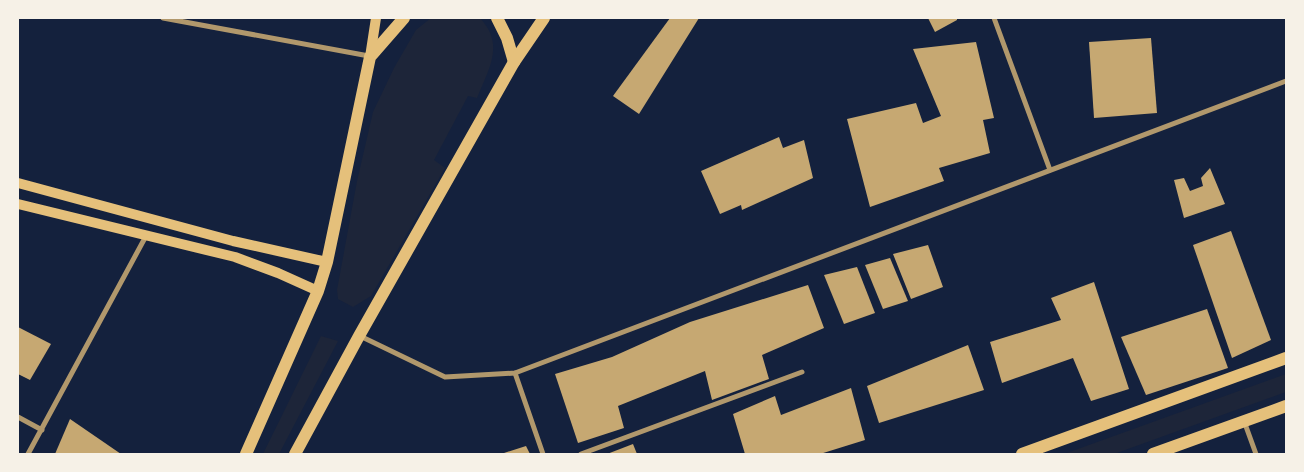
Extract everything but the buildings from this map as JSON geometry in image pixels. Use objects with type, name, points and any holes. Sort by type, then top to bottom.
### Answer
[{"type":"main road","points":[[246,454],[318,291],[327,262],[370,57],[376,18]]},
{"type":"main road","points":[[370,57],[404,18]]},
{"type":"main road","points":[[497,18],[508,38],[514,62]]},
{"type":"main road","points":[[295,454],[359,336],[514,62],[544,18]]},
{"type":"main road","points":[[18,183],[233,241],[327,262]]},
{"type":"main road","points":[[18,204],[235,257],[318,291]]},
{"type":"main road","points":[[1022,454],[1286,358]]},
{"type":"main road","points":[[1153,454],[1286,406]]},
{"type":"street","points":[[163,18],[370,57]]},
{"type":"street","points":[[994,18],[1050,170]]},
{"type":"street","points":[[359,336],[445,377],[515,374],[1286,81]]},
{"type":"street","points":[[28,454],[146,236]]},
{"type":"street","points":[[581,454],[802,372]]},
{"type":"street","points":[[515,374],[543,454]]},
{"type":"street","points":[[18,417],[42,430]]},
{"type":"street","points":[[1244,421],[1256,454]]},
{"type":"shaded area","points":[[431,18],[480,18],[488,28],[492,38],[493,47],[490,67],[477,98],[468,96],[434,160],[445,168],[371,296],[353,307],[338,299],[337,290],[357,181],[373,112],[394,68],[416,30]]},
{"type":"shaded area","points":[[321,336],[338,341],[279,454],[263,454]]},
{"type":"shaded area","points":[[1286,374],[1286,392],[1114,454],[1064,454]]}]
